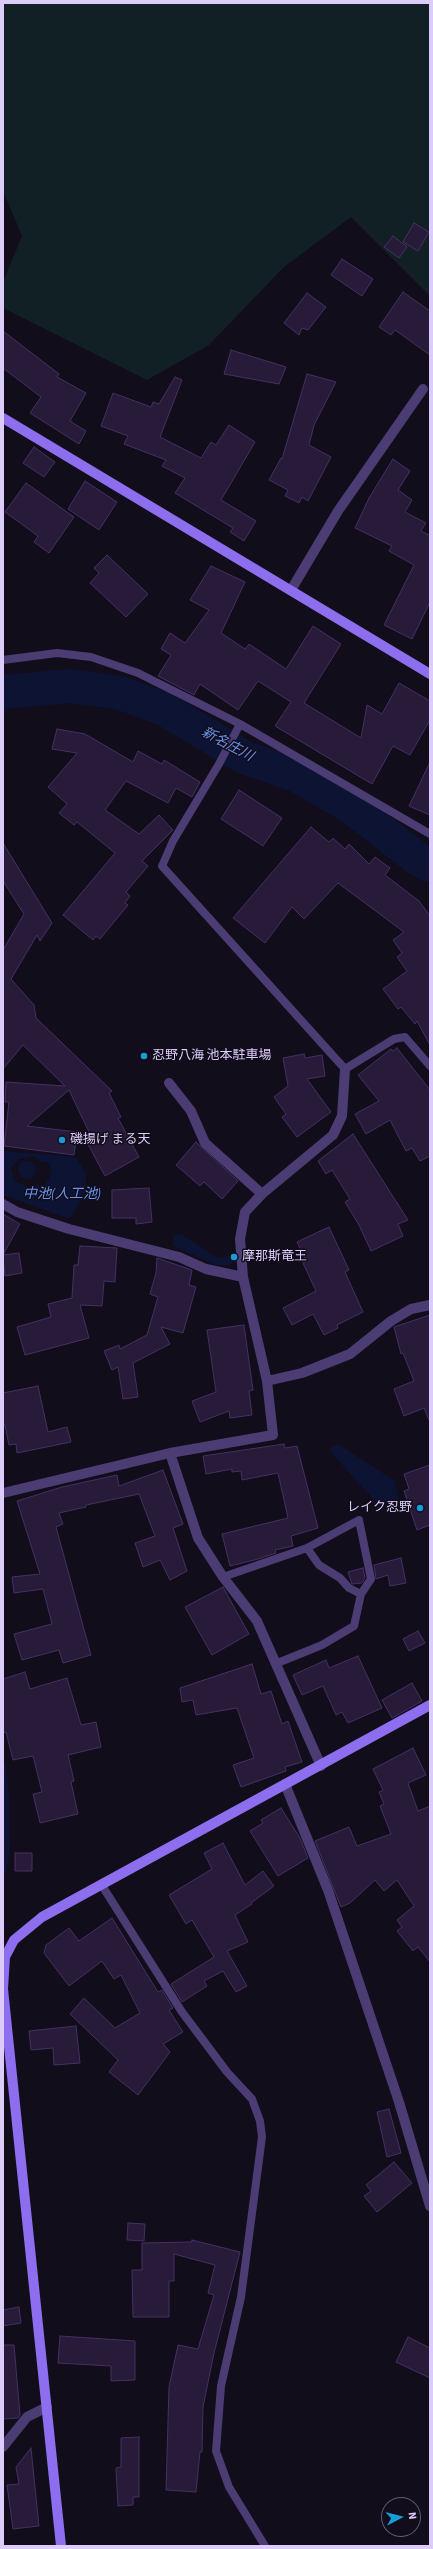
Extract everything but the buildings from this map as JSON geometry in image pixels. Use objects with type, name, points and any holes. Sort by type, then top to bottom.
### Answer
[{"type":"street","points":[[291,590],[338,511],[424,389]]},
{"type":"street","points":[[3,418],[430,674]]},
{"type":"street","points":[[3,1493],[170,1453],[272,1435],[266,1381],[243,1277],[240,1239],[245,1212],[262,1194],[333,1135],[342,1116],[345,1069]]},
{"type":"street","points":[[169,1083],[191,1111],[205,1143],[262,1194]]},
{"type":"street","points":[[3,1204],[17,1212],[69,1229],[179,1257],[206,1268],[243,1277]]},
{"type":"street","points":[[266,1381],[302,1373],[350,1354],[404,1313],[411,1309],[430,1305]]},
{"type":"street","points":[[170,1453],[198,1538],[223,1577],[257,1621],[321,1766]]},
{"type":"street","points":[[61,2546],[3,1989],[4,1957],[14,1940],[42,1917],[285,1784],[321,1766],[430,1705]]},
{"type":"street","points":[[285,1784],[328,1890],[399,2102],[430,2206]]},
{"type":"street","points":[[3,2447],[27,2417],[47,2407]]},
{"type":"lane","points":[[3,660],[57,653],[91,657],[138,673],[240,724],[430,834]]},
{"type":"lane","points":[[240,724],[219,764],[173,841],[162,866],[345,1069],[394,1039],[406,1037],[430,1066]]},
{"type":"lane","points":[[223,1577],[307,1548],[359,1520],[371,1579],[361,1594],[354,1626],[322,1644],[275,1664]]},
{"type":"lane","points":[[307,1548],[319,1565],[340,1578],[349,1588],[361,1594]]},
{"type":"lane","points":[[102,1884],[182,2012],[227,2072],[252,2099],[260,2122],[262,2137],[241,2297],[221,2386],[216,2451],[229,2487],[265,2546]]},
{"type":"shaded area","points":[[3,3],[430,3],[430,296],[351,217],[284,267],[209,345],[147,380],[3,308],[3,282],[22,236],[3,191]]},
{"type":"water","name":"中池(人工池)","points":[[3,1151],[76,1157],[85,1172],[87,1186],[81,1201],[69,1219],[3,1195]],"holes":[[[34,1156],[41,1162],[48,1162],[51,1169],[50,1177],[43,1187],[35,1184],[35,1189],[28,1190],[27,1186],[15,1182],[11,1168],[19,1159]]]},
{"type":"water","name":"中池(人工池)","points":[[23,1161],[31,1161],[36,1166],[34,1177],[31,1179],[23,1179],[18,1174],[18,1166]]},
{"type":"water","points":[[181,1234],[216,1257],[221,1258],[232,1255],[233,1259],[231,1265],[216,1265],[173,1246],[174,1235]]},
{"type":"water","points":[[338,1444],[395,1481],[399,1503],[378,1504],[333,1455],[330,1448]]},
{"type":"waterway","name":"新名庄川","points":[[3,692],[70,686],[121,693],[164,709],[246,758],[298,776],[351,807],[418,859],[430,865]]},
{"type":"waterway","points":[[3,1765],[6,1790],[7,1853],[3,1872]]},
{"type":"place","name":"忍野八海 池本駐車場","points":[[144,1056]]},
{"type":"place","name":"磯揚げ まる天","points":[[62,1140]]},
{"type":"place","name":"摩那斯竜王","points":[[234,1257]]},
{"type":"place","name":"レイク忍野","points":[[420,1508]]}]
